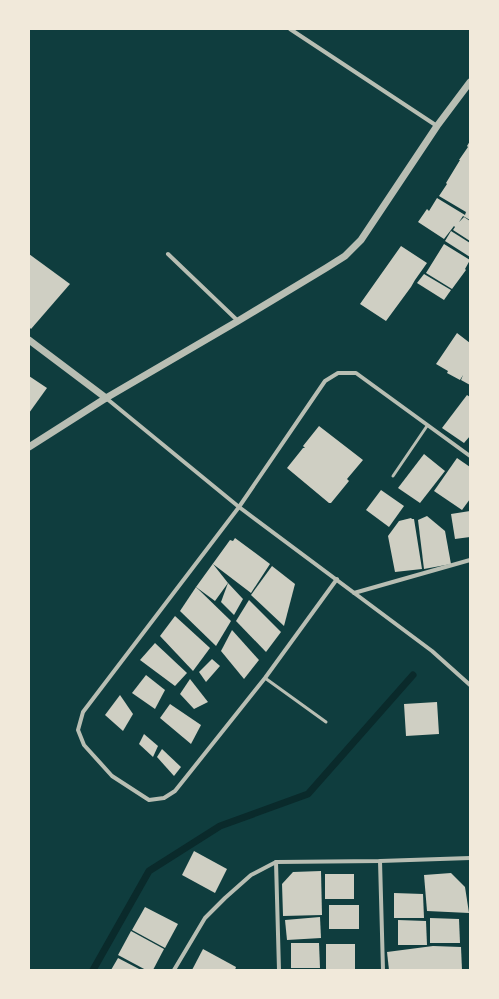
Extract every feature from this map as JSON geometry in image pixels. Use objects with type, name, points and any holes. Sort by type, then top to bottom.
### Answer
[{"type":"street","points":[[290,29],[438,126]]},
{"type":"street","points":[[29,447],[106,398],[238,321],[345,256],[361,240],[438,126],[470,82]]},
{"type":"street","points":[[168,254],[238,321]]},
{"type":"street","points":[[29,340],[106,398],[239,507],[432,651],[470,685]]},
{"type":"street","points":[[337,580],[265,678],[175,791],[164,798],[149,800],[112,776],[84,745],[78,730],[83,712],[239,507],[325,381],[338,373],[356,373],[470,456]]},
{"type":"street","points":[[354,593],[470,560]]},
{"type":"street","points":[[174,970],[205,918],[251,875],[276,862],[470,858]]},
{"type":"street","points":[[380,861],[383,970]]},
{"type":"street","points":[[276,862],[279,970]]},
{"type":"lane","points":[[392,476],[427,426]]},
{"type":"lane","points":[[265,678],[326,722]]},
{"type":"building","points":[[470,141],[470,220],[463,216],[459,222],[464,217],[470,221],[470,241],[453,230],[455,227],[454,226],[444,239],[418,222],[427,209],[429,211],[437,198],[465,215],[466,212],[439,196],[468,147],[467,146]]},
{"type":"building","points":[[451,231],[470,243],[470,257],[445,241]]},
{"type":"building","points":[[444,244],[470,260],[465,269],[466,270],[452,289],[426,273]]},
{"type":"building","points":[[401,246],[427,263],[386,321],[360,304]]},
{"type":"building","points":[[29,254],[70,284],[31,329],[29,327]]},
{"type":"building","points":[[424,274],[451,290],[444,300],[417,283]]},
{"type":"building","points":[[457,333],[470,343],[470,385],[461,380],[463,375],[460,380],[447,373],[448,371],[436,364]]},
{"type":"building","points":[[29,376],[47,388],[29,413]]},
{"type":"building","points":[[467,395],[470,397],[470,436],[464,443],[442,428]]},
{"type":"building","points":[[319,426],[363,460],[347,479],[349,481],[331,503],[329,503],[287,468],[303,448],[305,448],[303,446]]},
{"type":"building","points":[[424,454],[445,471],[420,503],[398,488]]},
{"type":"building","points":[[457,458],[470,467],[470,499],[462,510],[434,491]]},
{"type":"building","points":[[381,490],[404,506],[389,527],[366,510]]},
{"type":"building","points":[[470,511],[470,537],[455,539],[451,514]]},
{"type":"building","points":[[427,516],[445,531],[451,564],[424,569],[418,520]]},
{"type":"building","points":[[411,518],[414,519],[422,569],[395,572],[388,536],[399,521]]},
{"type":"building","points":[[235,538],[270,564],[251,593],[213,564],[228,583],[215,601],[196,587],[230,540],[233,541]]},
{"type":"building","points":[[272,566],[295,584],[284,626],[251,595]]},
{"type":"building","points":[[228,583],[243,599],[234,615],[221,602]]},
{"type":"building","points":[[196,587],[231,621],[216,646],[180,611]]},
{"type":"building","points":[[249,600],[281,632],[266,652],[236,621]]},
{"type":"building","points":[[175,616],[210,648],[193,671],[160,636]]},
{"type":"building","points":[[232,630],[259,660],[244,679],[221,651]]},
{"type":"building","points":[[155,643],[187,673],[175,686],[140,660]]},
{"type":"building","points":[[212,659],[220,666],[206,682],[199,672]]},
{"type":"building","points":[[146,675],[165,690],[155,709],[132,693]]},
{"type":"building","points":[[190,679],[208,702],[194,709],[180,694]]},
{"type":"building","points":[[120,695],[133,714],[123,731],[105,715]]},
{"type":"building","points":[[437,702],[439,734],[406,736],[404,704]]},
{"type":"building","points":[[170,704],[201,725],[191,744],[160,718]]},
{"type":"building","points":[[144,734],[158,746],[153,757],[139,744]]},
{"type":"building","points":[[162,749],[181,767],[174,776],[157,757]]},
{"type":"building","points":[[194,851],[227,869],[215,893],[182,875]]},
{"type":"building","points":[[321,871],[322,915],[283,916],[282,884],[293,872]]},
{"type":"building","points":[[451,873],[465,887],[469,913],[427,911],[424,875]]},
{"type":"building","points":[[325,874],[354,874],[354,899],[325,899]]},
{"type":"building","points":[[394,893],[423,894],[424,918],[394,918]]},
{"type":"building","points":[[329,905],[359,905],[359,929],[329,929]]},
{"type":"building","points":[[145,907],[178,924],[165,948],[132,930]]},
{"type":"building","points":[[320,917],[321,938],[287,940],[285,920]]},
{"type":"building","points":[[430,918],[459,919],[460,943],[430,943]]},
{"type":"building","points":[[398,920],[426,921],[427,945],[398,945]]},
{"type":"building","points":[[131,931],[164,949],[153,970],[146,970],[118,955]]},
{"type":"building","points":[[291,943],[319,943],[320,968],[291,968]]},
{"type":"building","points":[[326,944],[355,944],[355,969],[326,969]]},
{"type":"building","points":[[433,946],[461,947],[462,970],[389,970],[387,952]]},
{"type":"building","points":[[203,949],[236,967],[235,970],[192,970]]},
{"type":"building","points":[[118,958],[141,970],[111,970]]},
{"type":"waterway","points":[[93,970],[149,871],[220,826],[308,794],[413,675]]}]
